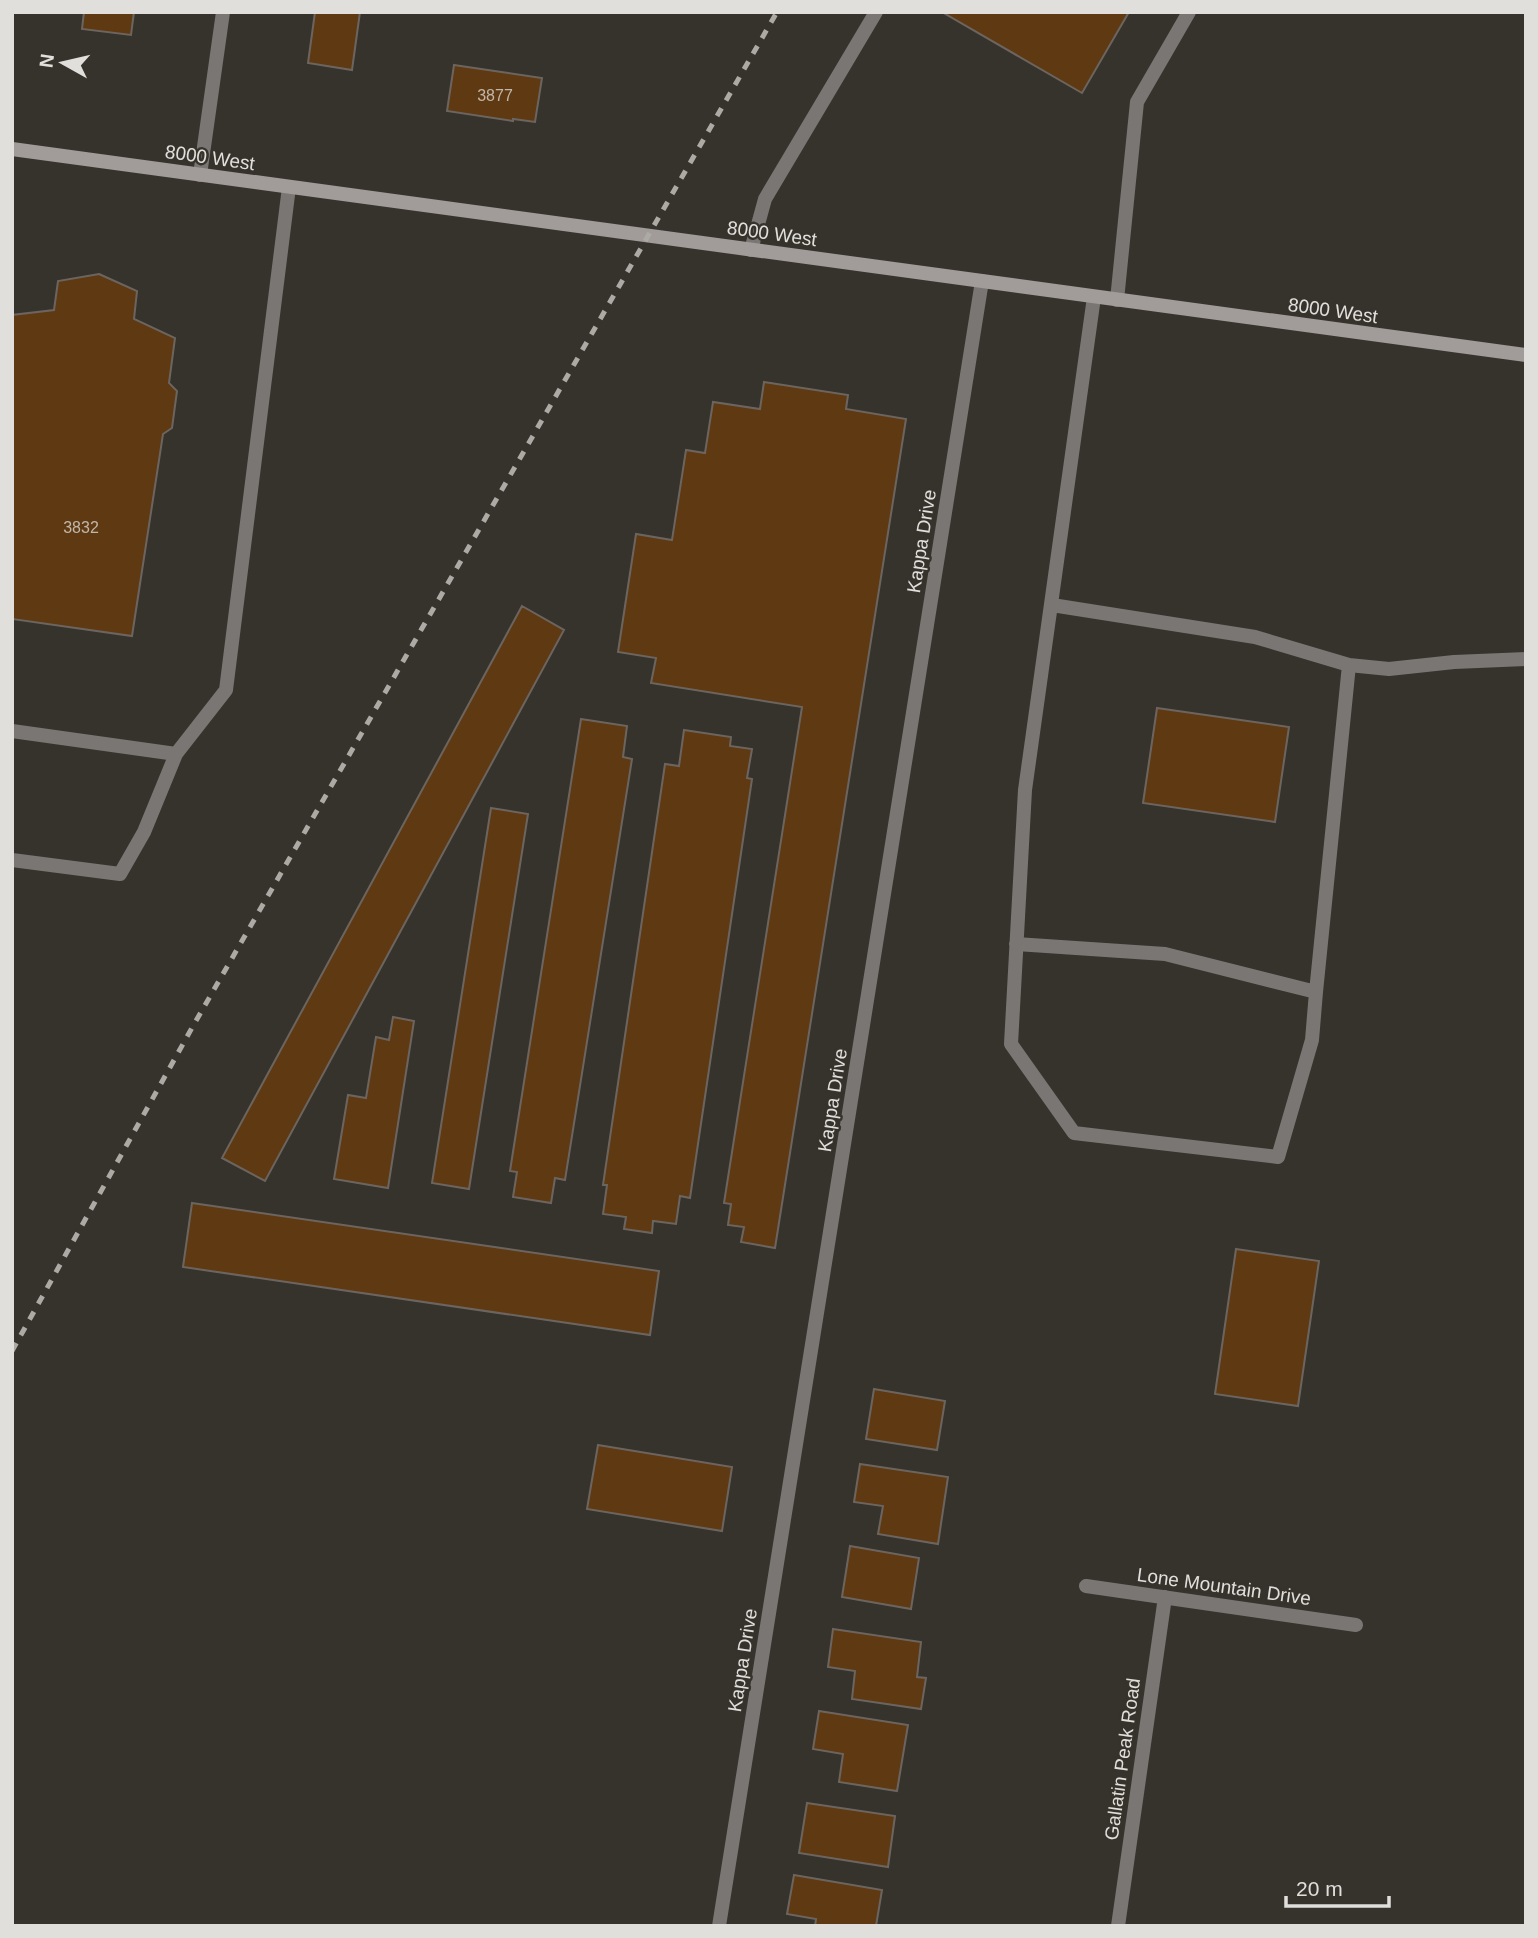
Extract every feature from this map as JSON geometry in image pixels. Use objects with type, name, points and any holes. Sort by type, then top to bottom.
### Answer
[{"type":"street","points":[[200,175],[223,12]]},
{"type":"street","points":[[751,250],[765,199],[876,12]]},
{"type":"street","points":[[1116,300],[1137,102],[1189,12]]},
{"type":"street","name":"8000 West","points":[[12,149],[1526,355]]},
{"type":"street","points":[[12,860],[120,874],[144,832],[176,754],[226,690],[289,187]]},
{"type":"street","name":"Kappa Drive","points":[[719,1926],[982,281]]},
{"type":"street","points":[[1094,297],[1025,790],[1011,1044],[1074,1133],[1278,1157],[1312,1040],[1349,665]]},
{"type":"street","points":[[1052,605],[1255,637],[1349,665],[1389,669],[1454,662],[1526,659]]},
{"type":"street","points":[[12,732],[176,754]]},
{"type":"street","points":[[1016,944],[1165,954],[1316,992]]},
{"type":"street","name":"Lone Mountain Drive","points":[[1086,1586],[1356,1625]]},
{"type":"street","name":"Gallatin Peak Road","points":[[1118,1926],[1165,1597]]},
{"type":"building","points":[[84,12],[134,12],[131,35],[82,29]]},
{"type":"building","points":[[315,12],[360,12],[352,70],[308,63]]},
{"type":"building","points":[[942,12],[1129,12],[1082,93]]},
{"type":"building","points":[[454,65],[542,78],[535,122],[447,111]]},
{"type":"building","points":[[99,274],[137,291],[134,319],[175,338],[169,383],[177,391],[172,428],[163,434],[132,636],[12,619],[12,315],[54,310],[58,281]]},
{"type":"building","points":[[764,382],[848,395],[846,409],[906,419],[775,1248],[741,1242],[744,1227],[728,1225],[731,1204],[724,1203],[802,707],[651,683],[656,658],[618,652],[636,534],[672,540],[686,450],[705,453],[713,402],[760,409]]},
{"type":"building","points":[[522,606],[564,630],[265,1181],[222,1158]]},
{"type":"building","points":[[1157,708],[1289,727],[1275,822],[1143,803]]},
{"type":"building","points":[[581,719],[627,726],[623,757],[632,759],[565,1180],[555,1178],[551,1203],[513,1197],[517,1172],[510,1171]]},
{"type":"building","points":[[684,730],[731,737],[730,746],[752,749],[747,778],[752,779],[690,1198],[680,1196],[676,1224],[653,1221],[652,1233],[624,1229],[626,1217],[603,1214],[607,1185],[603,1185],[665,764],[679,766]]},
{"type":"building","points":[[491,808],[528,814],[469,1189],[432,1183]]},
{"type":"building","points":[[393,1017],[414,1021],[388,1188],[334,1179],[348,1095],[366,1098],[376,1037],[389,1040]]},
{"type":"building","points":[[192,1203],[659,1271],[650,1335],[183,1267]]},
{"type":"building","points":[[1236,1249],[1319,1261],[1298,1406],[1215,1394]]},
{"type":"building","points":[[874,1389],[945,1401],[937,1450],[866,1439]]},
{"type":"building","points":[[598,1445],[732,1467],[722,1531],[587,1509]]},
{"type":"building","points":[[860,1464],[948,1477],[938,1544],[878,1534],[883,1506],[854,1502]]},
{"type":"building","points":[[850,1546],[919,1558],[911,1609],[842,1597]]},
{"type":"building","points":[[833,1629],[921,1642],[917,1677],[926,1678],[921,1709],[852,1699],[855,1671],[828,1667]]},
{"type":"building","points":[[819,1711],[908,1725],[897,1791],[839,1782],[843,1754],[813,1749]]},
{"type":"building","points":[[807,1803],[895,1816],[888,1867],[799,1853]]},
{"type":"building","points":[[794,1875],[882,1890],[876,1926],[815,1926],[816,1919],[787,1914]]},
{"type":"railway","points":[[12,1351],[193,1026],[777,12]]}]
